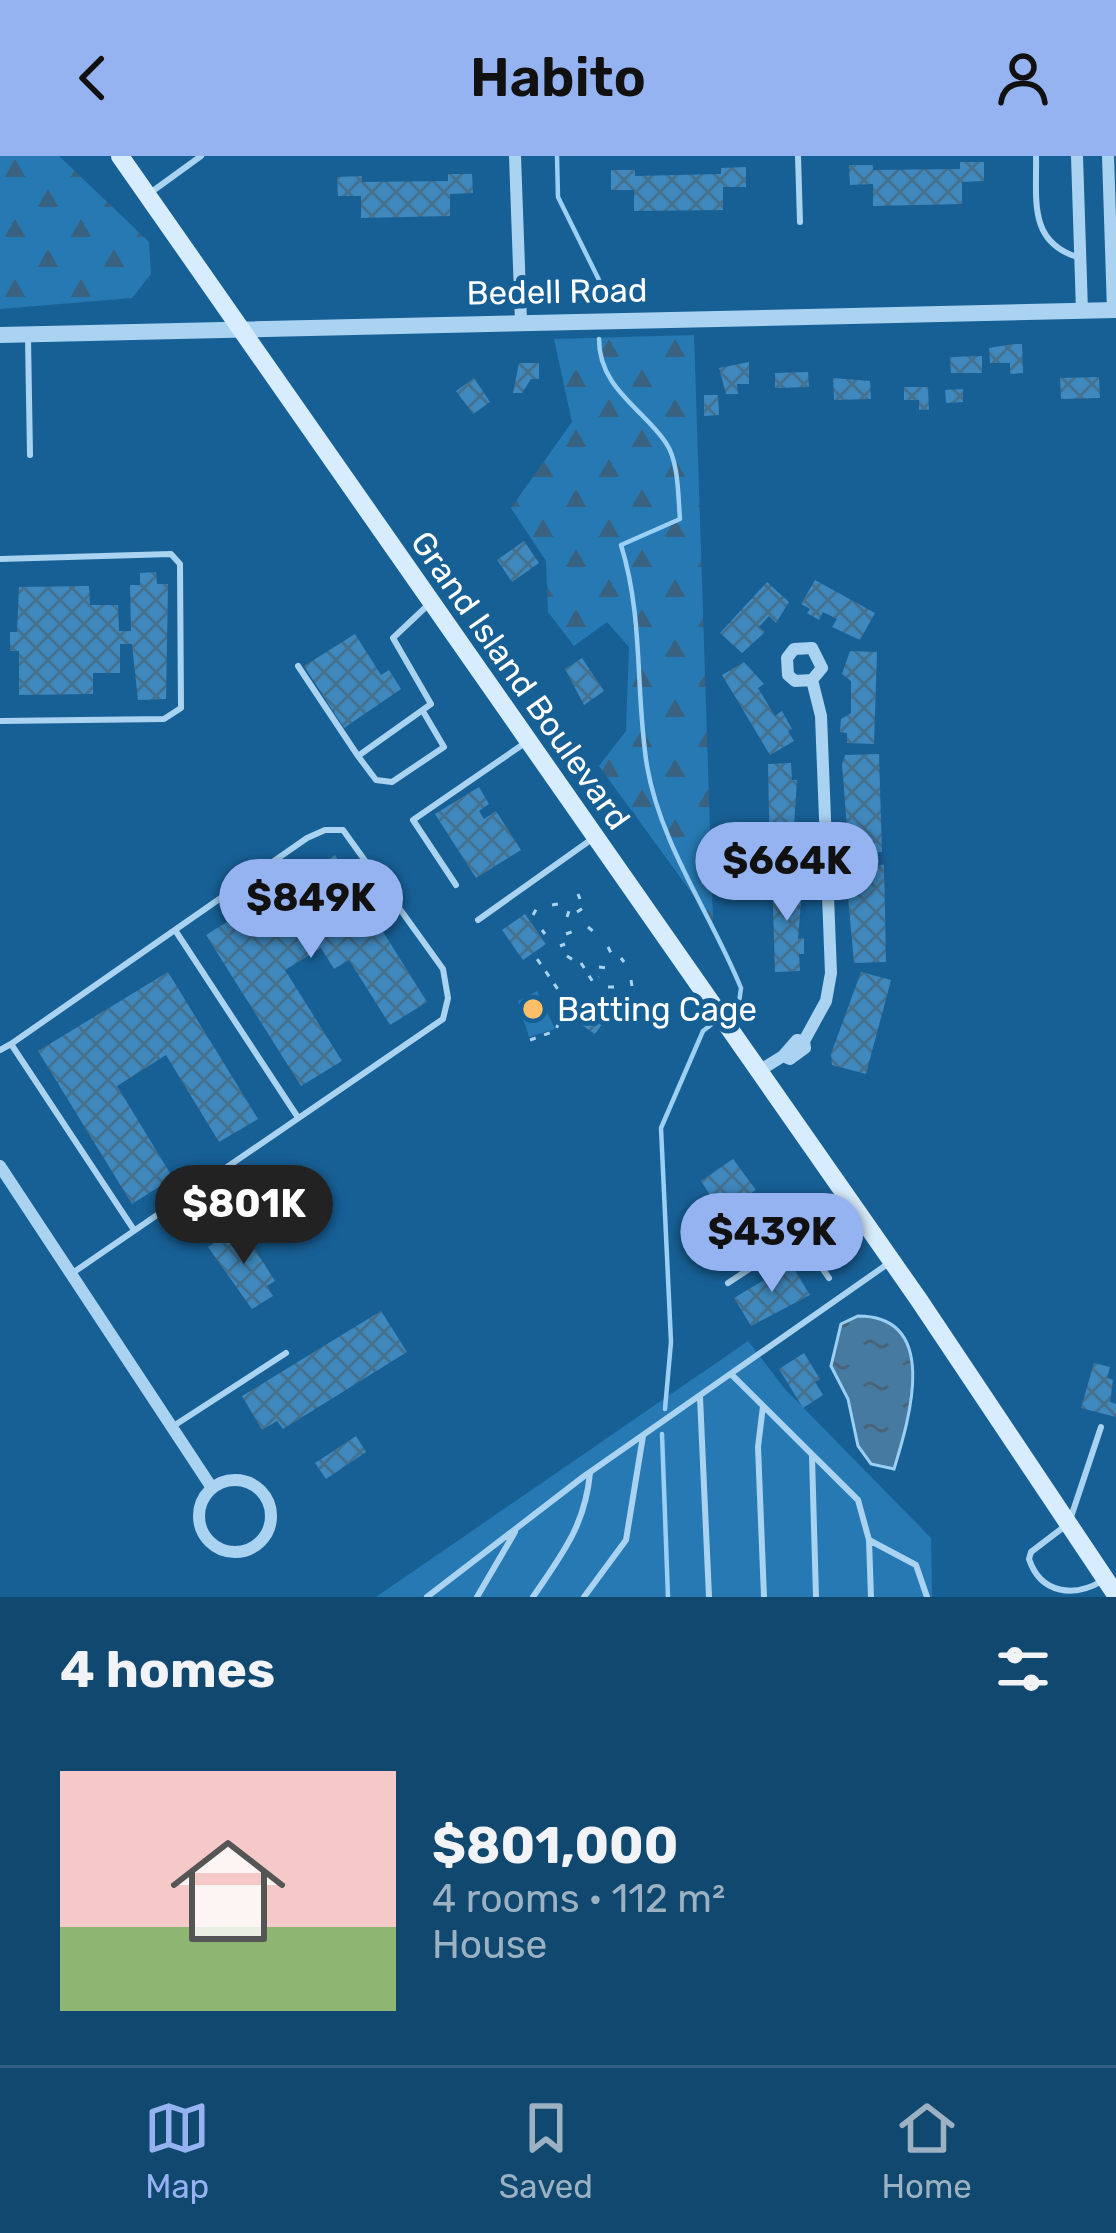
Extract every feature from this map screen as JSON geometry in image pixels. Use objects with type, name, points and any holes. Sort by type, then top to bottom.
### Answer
[{"type":"main road","name":"Grand Island Boulevard","points":[[120,156],[892,1261],[1111,1587]]},
{"type":"street","points":[[515,156],[521,322]]},
{"type":"street","points":[[1077,156],[1082,311]]},
{"type":"street","points":[[1108,156],[1114,310]]},
{"type":"street","name":"Bedell Road","points":[[0,335],[237,326],[1114,310]]},
{"type":"street","points":[[759,1071],[805,1048],[804,1041],[826,1001],[831,974],[821,716],[812,680]]},
{"type":"street","points":[[0,1166],[212,1488]]},
{"type":"street","points":[[236,1480],[263,1493],[271,1519],[257,1545],[236,1552],[209,1542],[199,1516],[212,1488],[236,1480]]},
{"type":"lane","points":[[147,196],[201,156]]},
{"type":"lane","points":[[798,156],[800,222]]},
{"type":"lane","points":[[1036,156],[1041,232],[1058,250],[1081,258]]},
{"type":"lane","points":[[28,334],[30,455]]},
{"type":"lane","points":[[0,559],[171,554],[180,564],[182,708],[164,719],[0,721]]},
{"type":"lane","points":[[358,756],[424,713],[430,699],[393,638],[431,603]]},
{"type":"lane","points":[[298,666],[376,780],[392,782],[444,747],[424,713]]},
{"type":"lane","points":[[456,884],[413,820],[528,741]]},
{"type":"lane","points":[[0,1050],[325,830],[343,830],[443,969],[448,998],[443,1018],[71,1274]]},
{"type":"lane","points":[[478,920],[595,837]]},
{"type":"lane","points":[[175,930],[297,1116]]},
{"type":"lane","points":[[11,1044],[134,1230]]},
{"type":"lane","points":[[728,1283],[850,1202]]},
{"type":"lane","points":[[801,1238],[829,1278]]},
{"type":"lane","points":[[427,1597],[590,1473],[892,1261]]},
{"type":"lane","points":[[172,1427],[286,1353]]},
{"type":"lane","points":[[731,1374],[858,1500],[869,1540],[871,1597]]},
{"type":"lane","points":[[700,1397],[709,1597]]},
{"type":"lane","points":[[763,1406],[758,1447],[764,1597]]},
{"type":"lane","points":[[1101,1426],[1069,1523],[1031,1552],[1034,1573],[1070,1594],[1111,1587]]},
{"type":"lane","points":[[584,1597],[626,1540],[643,1436]]},
{"type":"lane","points":[[812,1457],[816,1597]]},
{"type":"lane","points":[[533,1597],[572,1545],[587,1504],[590,1473]]},
{"type":"lane","points":[[476,1597],[517,1529]]},
{"type":"lane","points":[[869,1540],[916,1565],[927,1597]]},
{"type":"path","points":[[533,915],[537,908]]},
{"type":"path","points":[[588,926],[594,932]]},
{"type":"path","points":[[566,934],[574,932]]},
{"type":"path","points":[[608,946],[611,953]]},
{"type":"path","points":[[530,1040],[556,1031],[568,1004],[533,953]]},
{"type":"path","points":[[581,965],[593,982],[599,977]]},
{"type":"path","points":[[599,967],[608,968]]},
{"type":"green space","points":[[0,156],[59,156],[149,242],[151,274],[132,298],[0,309]]},
{"type":"green space","points":[[694,335],[713,922],[599,766],[626,731],[629,647],[607,622],[574,646],[548,612],[546,561],[511,508],[572,422],[554,339]]},
{"type":"green space","name":"Batting Cage","points":[[537,991],[555,1029],[529,1037],[518,1001]]},
{"type":"green space","points":[[748,1341],[785,1389],[931,1538],[932,1597],[376,1597]]},
{"type":"water","points":[[858,1316],[884,1320],[900,1333],[910,1351],[911,1398],[894,1469],[871,1464],[858,1446],[848,1399],[831,1366],[841,1324]]},
{"type":"building","points":[[960,162],[984,162],[984,181],[962,182],[962,204],[873,206],[873,184],[850,185],[849,165],[873,165],[873,170],[960,169]]},
{"type":"building","points":[[746,167],[746,187],[723,187],[723,210],[634,211],[634,190],[611,190],[611,170],[635,170],[635,176],[721,174],[721,168]]},
{"type":"building","points":[[448,174],[472,174],[473,193],[450,194],[450,216],[361,218],[361,196],[338,196],[337,177],[362,176],[362,182],[448,181]]},
{"type":"building","points":[[1022,344],[1023,373],[1010,374],[1010,363],[990,363],[989,348]]},
{"type":"building","points":[[982,356],[982,373],[951,373],[950,357]]},
{"type":"building","points":[[749,362],[749,384],[737,384],[738,394],[726,394],[719,368]]},
{"type":"building","points":[[519,363],[539,363],[539,379],[531,379],[522,393],[513,393]]},
{"type":"building","points":[[808,372],[809,387],[775,388],[775,373]]},
{"type":"building","points":[[1099,377],[1100,398],[1061,399],[1060,378]]},
{"type":"building","points":[[474,378],[490,402],[473,414],[456,391]]},
{"type":"building","points":[[833,378],[870,381],[871,399],[834,400]]},
{"type":"building","points":[[904,387],[928,387],[929,410],[919,410],[919,400],[904,400]]},
{"type":"building","points":[[963,389],[963,402],[946,403],[945,390]]},
{"type":"building","points":[[704,395],[718,395],[719,415],[704,416]]},
{"type":"building","points":[[524,541],[539,563],[512,582],[497,560]]},
{"type":"building","points":[[156,572],[157,584],[168,584],[166,699],[138,700],[132,644],[120,644],[120,673],[93,673],[93,694],[19,695],[19,651],[10,651],[10,632],[17,632],[19,587],[89,586],[90,605],[118,605],[119,631],[131,631],[130,585],[140,585],[140,573]]},
{"type":"building","points":[[815,580],[875,613],[860,640],[832,627],[837,619],[823,612],[819,620],[807,613],[810,609],[801,604]]},
{"type":"building","points":[[767,582],[789,602],[776,623],[769,616],[759,627],[765,632],[742,653],[720,633]]},
{"type":"building","points":[[355,634],[381,675],[389,670],[401,689],[344,728],[304,666]]},
{"type":"building","points":[[850,651],[877,652],[874,744],[847,743],[847,733],[840,732],[841,719],[851,713],[851,681],[842,674]]},
{"type":"building","points":[[582,658],[604,691],[584,705],[565,669]]},
{"type":"building","points":[[744,662],[764,684],[758,688],[775,716],[782,711],[792,729],[788,731],[794,741],[770,755],[722,675]]},
{"type":"building","points":[[879,754],[882,852],[849,853],[842,764],[845,755]]},
{"type":"building","points":[[791,763],[792,780],[797,780],[794,827],[799,827],[800,842],[795,842],[795,859],[770,860],[768,764]]},
{"type":"building","points":[[479,787],[489,804],[479,811],[484,819],[496,811],[521,850],[476,878],[435,814]]},
{"type":"building","points":[[335,855],[427,1002],[390,1025],[349,960],[334,969],[321,948],[285,970],[342,1061],[301,1086],[206,935]]},
{"type":"building","points":[[884,865],[886,962],[854,963],[846,875],[850,866]]},
{"type":"building","points":[[796,875],[796,892],[802,891],[798,939],[804,938],[804,954],[799,954],[800,971],[775,972],[772,876]]},
{"type":"building","points":[[525,914],[546,944],[523,960],[502,930]]},
{"type":"building","points":[[168,972],[258,1119],[219,1142],[166,1055],[117,1086],[173,1178],[132,1204],[38,1051]]},
{"type":"building","points":[[861,972],[891,980],[866,1074],[832,1065],[831,1054]]},
{"type":"building","points":[[598,998],[613,1009],[595,1034],[580,1024]]},
{"type":"building","points":[[733,1159],[756,1190],[721,1212],[701,1181]]},
{"type":"building","points":[[240,1226],[275,1281],[267,1286],[273,1296],[252,1309],[208,1247]]},
{"type":"building","points":[[791,1264],[810,1295],[751,1326],[734,1298]]},
{"type":"building","points":[[381,1311],[407,1352],[283,1429],[277,1421],[262,1430],[242,1396]]},
{"type":"building","points":[[804,1353],[820,1379],[815,1382],[823,1395],[803,1408],[779,1369]]},
{"type":"building","points":[[1094,1363],[1110,1367],[1107,1378],[1113,1380],[1110,1402],[1116,1404],[1116,1417],[1081,1408]]},
{"type":"building","points":[[356,1436],[366,1452],[326,1479],[315,1463]]},
{"type":"waterway","points":[[557,156],[558,197],[601,284]]},
{"type":"waterway","points":[[599,339],[606,372],[666,443],[676,470],[680,519],[621,545],[633,600],[647,766],[663,824],[741,988],[739,1003],[730,1010]]},
{"type":"waterway","points":[[665,1409],[671,1342],[661,1128],[703,1031],[712,1024]]},
{"type":"waterway","points":[[662,1434],[668,1597]]},
{"type":"place","name":"Batting Cage","points":[[533,1009]]}]
